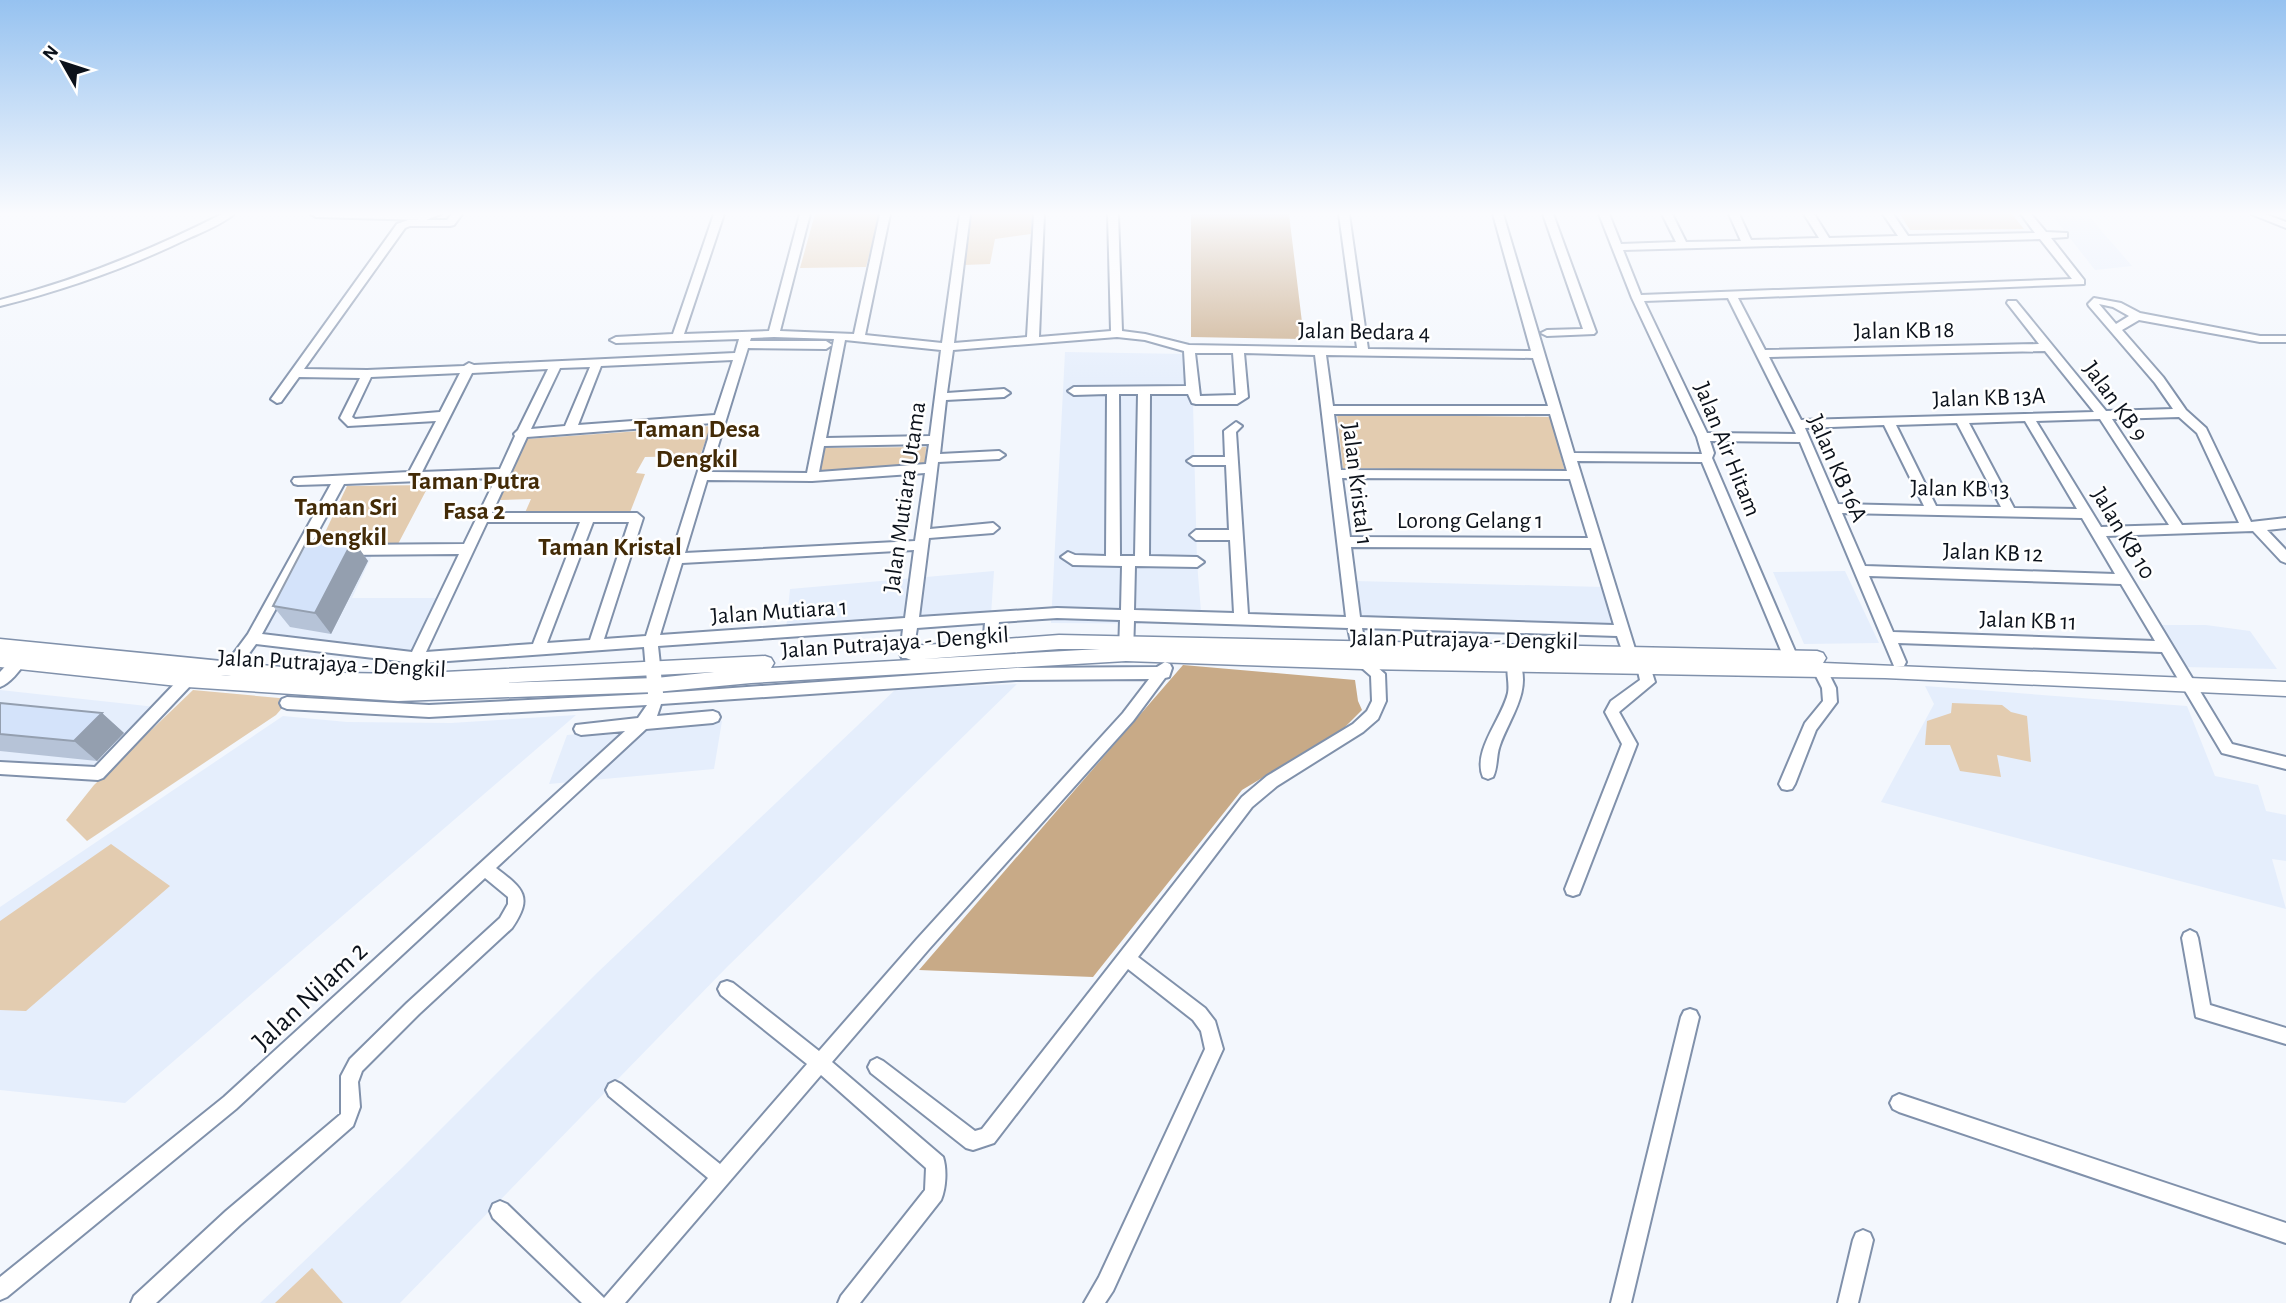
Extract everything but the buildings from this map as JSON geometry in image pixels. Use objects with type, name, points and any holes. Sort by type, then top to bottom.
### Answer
[{"type":"main road","name":"Jalan Putrajaya - Dengkil","points":[[0,646],[343,680],[656,684],[749,684],[1126,648],[1167,664],[1361,655],[1629,652],[1792,663]]},
{"type":"main road","name":"Jalan Putrajaya - Dengkil","points":[[9,661],[332,699],[398,694],[567,696],[906,654],[989,647],[1361,655],[1514,664],[1644,667],[1792,663]]},
{"type":"main road","points":[[1792,663],[1899,662],[2184,679],[2286,689]]},
{"type":"main road","points":[[1792,663],[1820,670],[2184,679],[2286,677]]},
{"type":"street","points":[[0,303],[93,275]]},
{"type":"street","points":[[277,399],[366,275]]},
{"type":"street","points":[[677,338],[698,275]]},
{"type":"street","points":[[774,334],[789,275]]},
{"type":"street","points":[[859,337],[872,275]]},
{"type":"street","name":"Jalan Mutiara Utama","points":[[906,654],[957,275]]},
{"type":"street","points":[[1033,339],[1036,275]]},
{"type":"street","points":[[1115,275],[1117,334]]},
{"type":"street","points":[[1352,275],[1363,352]]},
{"type":"street","points":[[1515,275],[1629,652]]},
{"type":"street","points":[[1547,333],[1590,332],[1570,275]]},
{"type":"street","name":"Jalan Air Hitam","points":[[1628,275],[1703,437],[1708,453],[1706,458],[1792,663]]},
{"type":"street","points":[[1637,298],[2080,282],[2074,275]]},
{"type":"street","name":"Jalan KB 16A","points":[[1731,294],[1804,438],[1899,662]]},
{"type":"street","points":[[2286,340],[2260,340],[2137,316],[2106,301],[2093,302],[2101,315],[2159,380],[2182,413],[2203,431],[2252,526],[2286,558]]},
{"type":"street","name":"Jalan KB 9","points":[[2012,303],[2103,415],[2179,530]]},
{"type":"street","points":[[2116,329],[2137,316]]},
{"type":"street","points":[[616,340],[677,338],[743,345],[774,334],[839,340]]},
{"type":"street","name":"Jalan Bedara 4","points":[[839,340],[859,337],[948,347],[1117,334],[1145,337],[1189,349],[1538,355]]},
{"type":"street","points":[[296,373],[368,374],[469,367],[555,366],[743,345],[839,340]]},
{"type":"street","points":[[812,477],[839,340]]},
{"type":"street","points":[[656,684],[651,642],[743,345]]},
{"type":"street","name":"Jalan KB 18","points":[[1760,354],[2049,347]]},
{"type":"street","points":[[1189,349],[1192,390],[1196,400],[1237,400],[1242,397],[1238,349]]},
{"type":"street","name":"Jalan Kristal 1","points":[[1126,958],[1247,802],[1272,781],[1358,728],[1373,715],[1379,701],[1378,674],[1361,655],[1354,623],[1320,351]]},
{"type":"street","points":[[570,430],[597,363]]},
{"type":"street","points":[[405,681],[520,434],[555,366]]},
{"type":"street","points":[[412,477],[469,367]]},
{"type":"street","points":[[368,374],[346,418],[352,423],[444,416]]},
{"type":"street","points":[[1113,390],[1113,561]]},
{"type":"street","points":[[1126,648],[1127,615],[1135,561],[1143,390]]},
{"type":"street","points":[[1074,391],[1192,390]]},
{"type":"street","points":[[941,397],[1004,393]]},
{"type":"street","points":[[1327,410],[1555,410]]},
{"type":"street","name":"Jalan KB 13A","points":[[1796,424],[2182,413]]},
{"type":"street","name":"Jalan KB 10","points":[[2028,417],[2227,749],[2286,763]]},
{"type":"street","points":[[520,434],[721,418]]},
{"type":"street","points":[[1961,419],[2010,512]]},
{"type":"street","points":[[1888,421],[1932,510]]},
{"type":"street","points":[[1236,426],[1230,431],[1241,618]]},
{"type":"street","points":[[1703,437],[1804,438]]},
{"type":"street","points":[[819,442],[935,440]]},
{"type":"street","points":[[704,476],[812,477],[999,455]]},
{"type":"street","points":[[1569,457],[1706,458]]},
{"type":"street","points":[[1193,461],[1232,461]]},
{"type":"street","points":[[298,481],[502,473]]},
{"type":"street","points":[[1335,474],[1575,475]]},
{"type":"street","points":[[230,669],[314,550],[340,479]]},
{"type":"street","name":"Jalan KB 13","points":[[1833,508],[2086,514]]},
{"type":"street","points":[[482,517],[634,517],[638,520],[595,646]]},
{"type":"street","points":[[537,651],[588,518]]},
{"type":"street","points":[[2096,532],[2286,523]]},
{"type":"street","points":[[679,558],[789,552],[922,539],[993,528]]},
{"type":"street","points":[[1196,535],[1236,535]]},
{"type":"street","name":"Lorong Gelang 1","points":[[1344,542],[1595,543]]},
{"type":"street","points":[[314,550],[467,549]]},
{"type":"street","points":[[1068,557],[1073,561],[1196,562]]},
{"type":"street","name":"Jalan KB 12","points":[[1860,571],[2125,579]]},
{"type":"street","name":"Jalan Mutiara 1","points":[[253,638],[415,659],[1057,613],[1622,631]]},
{"type":"street","points":[[989,647],[992,619]]},
{"type":"street","name":"Jalan KB 11","points":[[1889,638],[2165,647]]},
{"type":"street","points":[[0,681],[9,661]]},
{"type":"street","points":[[749,684],[1016,674],[1167,664]]},
{"type":"street","points":[[612,1303],[923,944],[1119,727],[1167,664]]},
{"type":"street","points":[[1488,773],[1491,747],[1516,690],[1514,664]]},
{"type":"street","points":[[1573,889],[1630,744],[1612,712],[1616,705],[1648,682],[1644,667]]},
{"type":"street","points":[[1787,784],[1810,727],[1830,702],[1829,688],[1820,670]]},
{"type":"street","points":[[0,768],[98,774],[187,680]]},
{"type":"street","name":"Jalan Nilam 2","points":[[0,1290],[230,1102],[641,725],[650,713],[656,684]]},
{"type":"street","points":[[287,702],[332,699]]},
{"type":"street","points":[[581,729],[713,718]]},
{"type":"street","points":[[141,1303],[233,1217],[346,1120],[352,1111],[349,1079],[355,1067],[506,923],[519,901],[516,894],[485,869]]},
{"type":"street","points":[[2190,938],[2202,1011],[2286,1036]]},
{"type":"street","points":[[877,1067],[973,1141],[988,1137],[1126,958],[1199,1014],[1209,1027],[1214,1049],[1106,1284],[1094,1303]]},
{"type":"street","points":[[727,989],[821,1064],[936,1164],[934,1193],[848,1303]]},
{"type":"street","points":[[1621,1303],[1690,1017]]},
{"type":"street","points":[[615,1090],[722,1177]]},
{"type":"street","points":[[1899,1103],[2286,1233]]},
{"type":"street","points":[[500,1210],[596,1303]]},
{"type":"street","points":[[1848,1303],[1863,1240]]},
{"type":"shaded area","points":[[1191,275],[1296,275],[1304,339],[1191,337]]},
{"type":"shaded area","points":[[1065,352],[1187,354],[1185,381],[1193,403],[1197,562],[1202,624],[1051,623]]},
{"type":"shaded area","points":[[1337,414],[1551,417],[1565,472],[1343,468]]},
{"type":"shaded area","points":[[711,426],[700,456],[645,457],[636,473],[645,474],[629,515],[524,515],[531,499],[499,500],[527,439]]},
{"type":"shaded area","points":[[926,447],[925,466],[817,472],[822,448]]},
{"type":"shaded area","points":[[429,485],[398,544],[321,541],[347,486]]},
{"type":"shaded area","points":[[373,553],[352,598],[439,598],[413,654],[260,635],[304,554]]},
{"type":"shaded area","points":[[994,571],[991,615],[786,629],[790,589]]},
{"type":"shaded area","points":[[1845,571],[1879,643],[1804,644],[1773,572]]},
{"type":"shaded area","points":[[1354,581],[1604,587],[1617,627],[1359,619]]},
{"type":"shaded area","points":[[2157,625],[2206,625],[2250,631],[2277,669],[2183,667]]},
{"type":"shaded area","points":[[1183,665],[1355,680],[1362,710],[1342,730],[1242,790],[1093,977],[919,970]]},
{"type":"shaded area","points":[[1017,684],[727,967],[400,1303],[260,1303],[402,1168],[598,972],[896,689]]},
{"type":"shaded area","points":[[1925,686],[2187,706],[2215,776],[2258,785],[2266,811],[2286,815],[2286,861],[2272,859],[2286,909],[1881,802],[1934,704]]},
{"type":"shaded area","points":[[0,690],[156,707],[98,770],[0,763]]},
{"type":"shaded area","points":[[193,690],[290,699],[276,715],[87,841],[66,820],[94,785]]},
{"type":"shaded area","points":[[1952,703],[2002,705],[2011,712],[2027,716],[2031,762],[1997,755],[2001,777],[1960,771],[1950,745],[1925,745],[1927,721],[1951,713]]},
{"type":"shaded area","points":[[576,715],[125,1103],[0,1090],[0,907],[283,716],[347,722],[451,723]]},
{"type":"shaded area","points":[[722,721],[714,769],[549,784],[567,735]]},
{"type":"shaded area","points":[[111,844],[170,886],[26,1011],[0,1010],[0,921]]},
{"type":"shaded area","points":[[312,1268],[343,1303],[275,1303]]},
{"type":"district","name":"Taman Desa Dengkil","points":[[697,443]]},
{"type":"district","name":"Taman Putra Fasa 2","points":[[474,495]]},
{"type":"district","name":"Taman Sri Dengkil","points":[[346,521]]},
{"type":"district","name":"Taman Kristal","points":[[610,546]]}]
